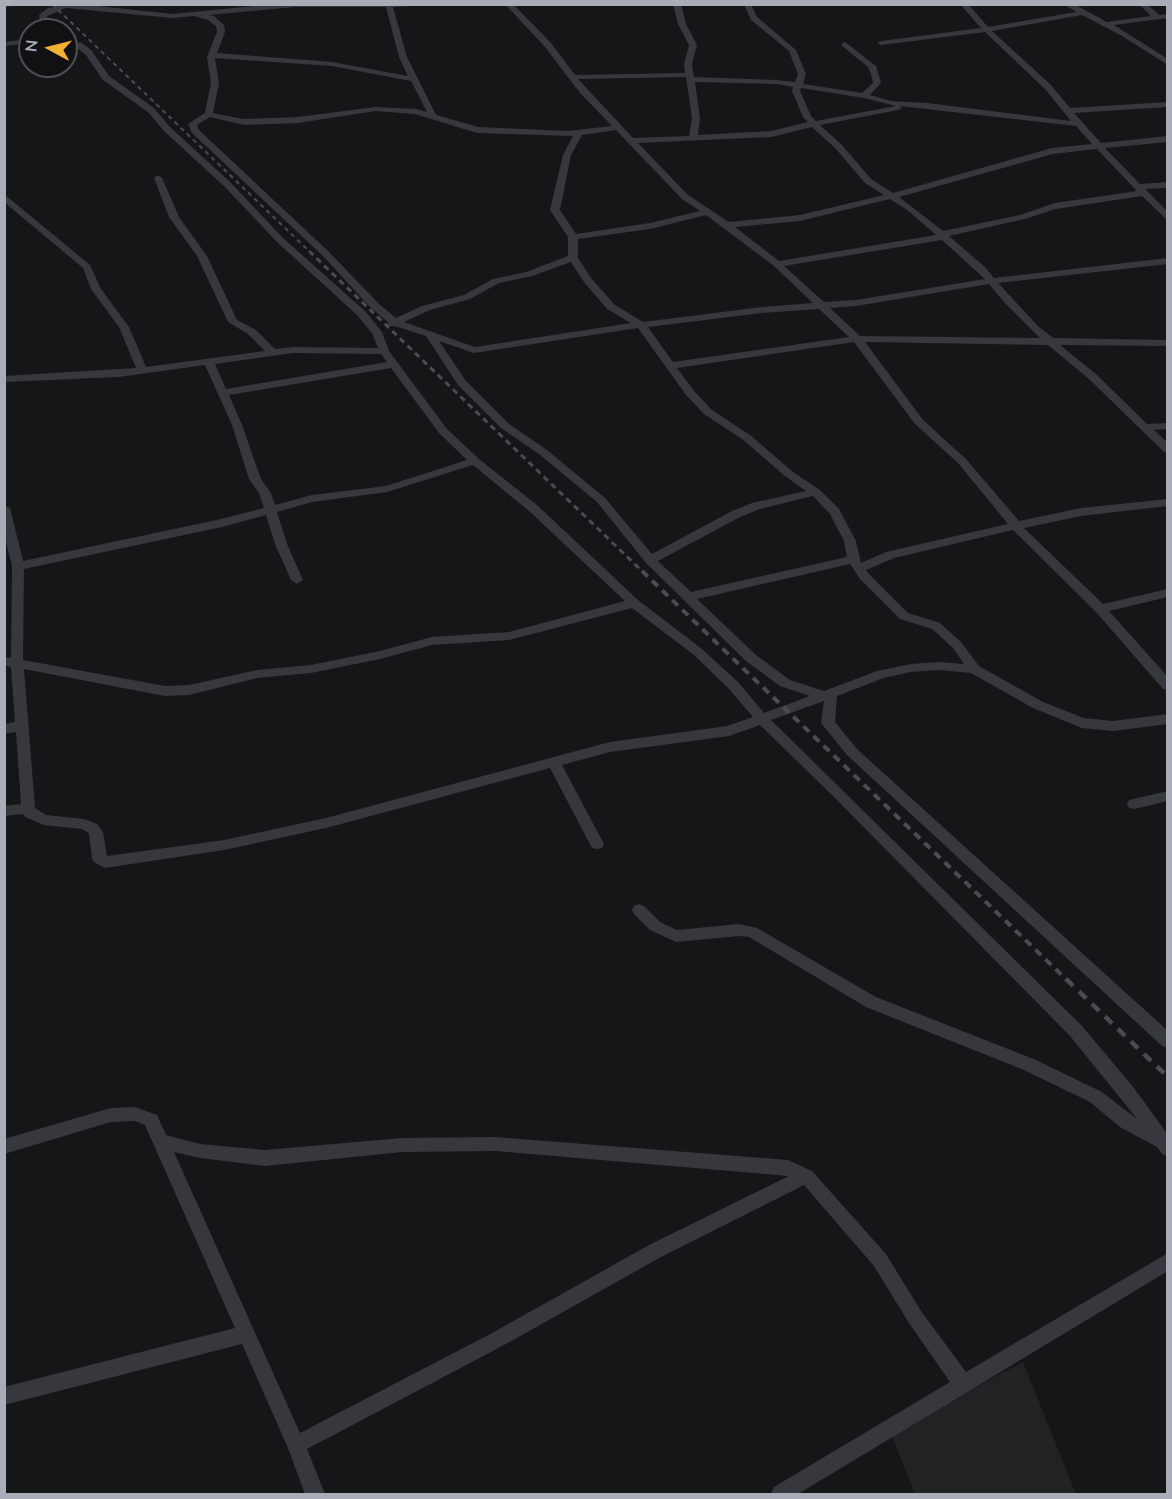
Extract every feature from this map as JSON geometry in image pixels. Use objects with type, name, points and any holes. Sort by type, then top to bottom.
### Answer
[{"type":"street","points":[[4,5],[29,4]]},
{"type":"street","points":[[53,4],[145,15],[198,15],[295,5],[443,4]]},
{"type":"street","points":[[508,4],[548,45],[572,77],[685,197],[727,225],[777,264],[857,339],[920,422],[962,461],[1017,527],[1100,609],[1167,686]]},
{"type":"street","points":[[677,4],[682,24],[693,45],[688,55],[696,118],[693,137]]},
{"type":"street","points":[[747,4],[754,18],[792,51],[802,74],[796,85],[798,97],[807,117],[839,147],[868,181],[892,196],[983,270],[990,281],[1035,329],[1093,377],[1167,450]]},
{"type":"street","points":[[963,4],[987,30],[1048,87],[1070,111],[1078,124],[1167,218]]},
{"type":"street","points":[[1067,4],[1080,13],[1106,24],[1167,63]]},
{"type":"street","points":[[1142,4],[1158,18]]},
{"type":"street","points":[[389,5],[399,46],[434,119]]},
{"type":"street","points":[[43,18],[43,15],[51,10],[63,7]]},
{"type":"street","points":[[881,43],[987,30],[1080,13]]},
{"type":"street","points":[[198,15],[211,18],[220,25],[221,32],[212,56],[215,83],[208,114]]},
{"type":"street","points":[[1106,24],[1167,16]]},
{"type":"street","points":[[845,44],[872,66],[875,74],[877,83],[864,96]]},
{"type":"street","points":[[78,46],[84,48],[95,59],[106,78],[151,110],[166,129],[228,185],[280,240],[361,313],[377,332],[384,351],[443,430],[475,461],[534,508],[634,603],[698,652],[734,686],[762,719],[1076,1031],[1128,1093],[1166,1146]]},
{"type":"street","points":[[212,56],[332,64],[414,79]]},
{"type":"street","points":[[572,77],[691,77],[796,85],[864,96],[891,104],[920,105],[1078,124]]},
{"type":"street","points":[[1070,111],[1167,104]]},
{"type":"street","points":[[633,141],[771,134],[860,114],[920,105]]},
{"type":"street","points":[[620,127],[578,134],[477,130],[412,111],[375,109],[323,118],[252,122],[208,114],[192,124],[195,131],[326,254],[375,306],[394,322],[428,333],[461,348],[474,350],[641,325],[762,310],[825,307],[990,281],[1167,261]]},
{"type":"street","points":[[578,134],[567,155],[554,204],[555,210],[573,237],[573,258],[587,280],[611,307],[641,325],[673,365],[690,393],[708,412],[746,437],[789,474],[816,492],[835,512],[844,528],[856,563],[898,612],[936,626],[957,645],[974,669]]},
{"type":"street","points":[[727,225],[800,218],[892,196],[1053,151],[1167,139]]},
{"type":"street","points":[[158,178],[174,217],[202,256],[233,322],[252,332],[273,353]]},
{"type":"street","points":[[777,264],[941,236],[1022,217],[1054,206],[1167,185]]},
{"type":"street","points":[[4,197],[87,267],[96,289],[124,327],[142,370]]},
{"type":"street","points":[[573,237],[650,226],[709,212]]},
{"type":"street","points":[[377,332],[426,308],[467,297],[496,281],[529,274],[573,258]]},
{"type":"street","points":[[428,333],[462,383],[505,426],[543,452],[601,500],[650,560],[774,676],[785,683],[828,694]]},
{"type":"street","points":[[673,365],[857,339],[1167,343]]},
{"type":"street","points":[[4,380],[142,370],[300,350],[384,351]]},
{"type":"street","points":[[208,360],[237,425],[255,479],[266,493],[281,544],[297,580]]},
{"type":"street","points":[[221,393],[394,364]]},
{"type":"street","points":[[1144,427],[1167,426]]},
{"type":"street","points":[[18,566],[222,524],[312,499],[387,489],[475,461]]},
{"type":"street","points":[[650,560],[736,514],[756,506],[816,492]]},
{"type":"street","points":[[688,597],[856,563],[917,547],[1081,512],[1167,502]]},
{"type":"street","points":[[4,508],[18,566],[11,662],[21,726],[28,808],[30,813],[44,820],[84,824],[92,828],[96,832],[96,850],[101,861],[117,861],[225,845],[326,823],[610,747],[729,731],[882,674],[911,668],[939,666],[974,669],[1075,721],[1102,726],[1167,719]]},
{"type":"street","points":[[1100,609],[1167,593]]},
{"type":"street","points":[[11,662],[165,691],[189,690],[257,674],[311,669],[371,657],[432,641],[509,636],[634,603]]},
{"type":"street","points":[[828,694],[828,723],[852,752],[1167,1041]]},
{"type":"street","points":[[4,729],[21,726]]},
{"type":"street","points":[[554,762],[597,844]]},
{"type":"street","points":[[1134,804],[1167,796]]},
{"type":"street","points":[[4,811],[28,808]]},
{"type":"street","points":[[639,910],[655,926],[676,936],[739,930],[752,932],[871,1002],[1021,1061],[1096,1096],[1126,1122],[1166,1146]]},
{"type":"street","points":[[4,1147],[83,1122],[128,1114],[143,1116],[151,1120],[296,1445],[315,1494]]},
{"type":"street","points":[[161,1141],[200,1151],[265,1158],[402,1145],[495,1144],[788,1168],[806,1176],[880,1260],[915,1317],[963,1384]]},
{"type":"street","points":[[296,1445],[500,1338],[655,1251],[806,1176]]},
{"type":"street","points":[[781,1494],[1167,1261]]},
{"type":"street","points":[[4,1396],[245,1334]]},
{"type":"shaded area","points":[[1023,1362],[1076,1494],[915,1494],[890,1432]]},
{"type":"railway","points":[[52,4],[310,252]]},
{"type":"railway","points":[[309,251],[644,573]]},
{"type":"railway","points":[[642,571],[1068,981]]},
{"type":"railway","points":[[1066,979],[1168,1077]]}]
